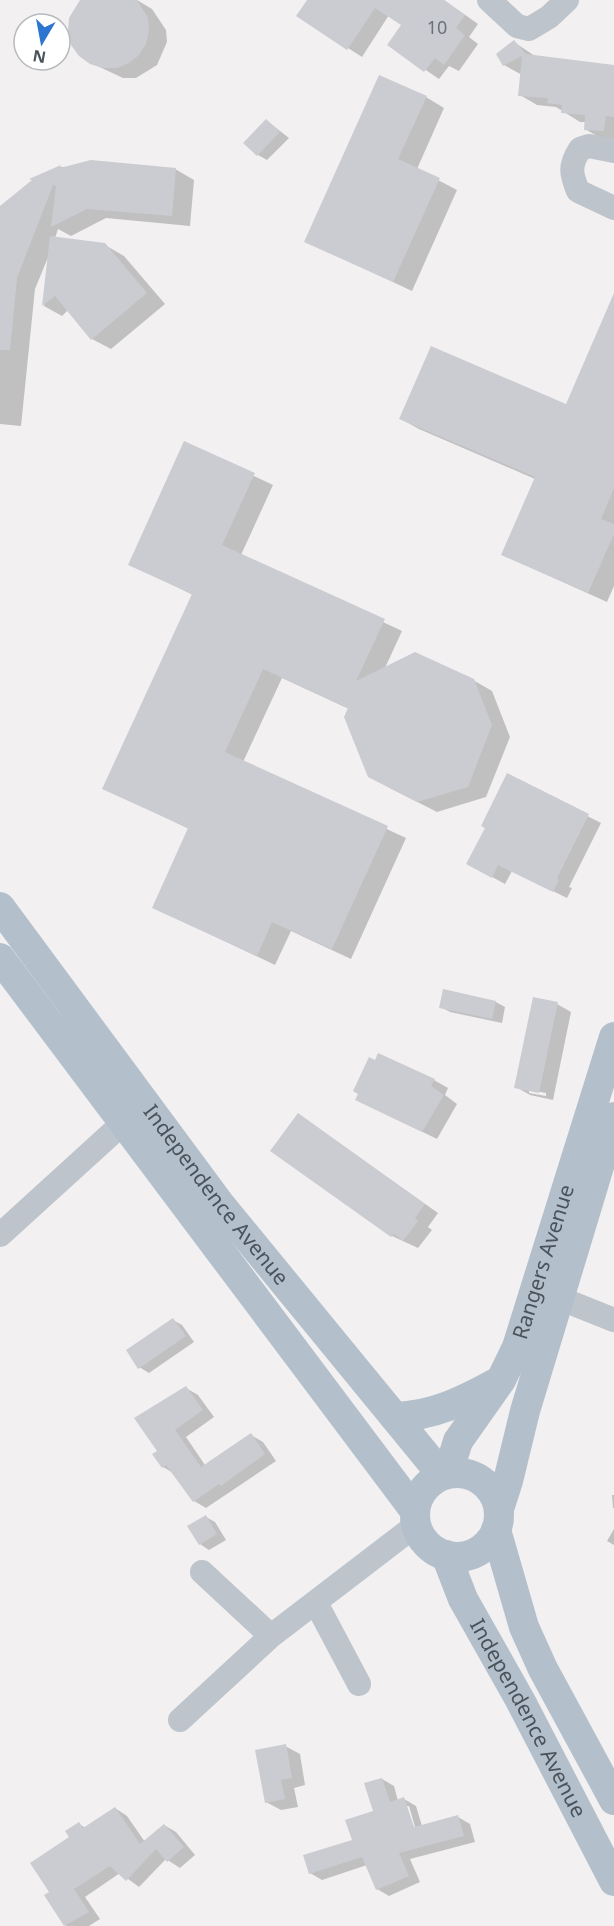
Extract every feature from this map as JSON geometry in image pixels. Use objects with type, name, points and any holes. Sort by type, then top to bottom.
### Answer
[{"type":"main road","name":"Independence Avenue","points":[[0,908],[219,1203],[395,1417],[445,1474]]},
{"type":"main road","name":"Independence Avenue","points":[[0,958],[415,1518]]},
{"type":"main road","name":"Rangers Avenue","points":[[445,1474],[458,1442],[501,1380],[517,1347],[614,1037]]},
{"type":"main road","name":"Rangers Avenue","points":[[497,1520],[559,1298],[614,1117]]},
{"type":"main road","points":[[395,1417],[415,1416],[451,1407],[501,1380]]},
{"type":"main road","points":[[462,1473],[481,1481],[495,1496],[497,1520],[488,1543],[476,1552],[461,1556],[446,1555],[427,1544],[415,1518],[423,1489],[445,1474],[462,1473]]},
{"type":"main road","name":"Independence Avenue","points":[[497,1520],[508,1579],[529,1638],[543,1669],[614,1800]]},
{"type":"main road","name":"Independence Avenue","points":[[446,1555],[463,1599],[520,1700],[614,1881]]},
{"type":"street","points":[[489,0],[517,26],[529,29],[549,17],[567,0]]},
{"type":"street","points":[[614,151],[589,146],[580,149],[572,162],[571,174],[579,191],[614,208]]},
{"type":"street","points":[[0,1235],[122,1124]]},
{"type":"street","points":[[559,1298],[614,1320]]},
{"type":"street","points":[[180,1720],[271,1636],[316,1603],[415,1518]]},
{"type":"street","points":[[202,1572],[271,1636]]},
{"type":"street","points":[[316,1603],[359,1684]]},
{"type":"building","points":[[80,0],[137,0],[148,18],[149,31],[146,44],[139,55],[129,63],[117,68],[103,68],[90,64],[79,56],[72,46],[72,13]]},
{"type":"building","points":[[307,0],[444,0],[465,15],[456,28],[465,35],[444,65],[435,58],[424,72],[387,45],[401,25],[375,8],[347,50],[296,16]]},
{"type":"building","points":[[514,40],[526,54],[614,65],[614,117],[606,116],[604,131],[584,130],[585,115],[561,113],[562,105],[547,103],[548,98],[518,96],[522,56],[503,66],[496,54]]},
{"type":"building","points":[[379,75],[427,96],[398,159],[440,178],[393,282],[304,242]]},
{"type":"building","points":[[266,119],[280,132],[257,156],[243,143]]},
{"type":"building","points":[[91,160],[176,168],[172,216],[87,209],[51,227],[56,186],[53,185],[17,278],[10,350],[0,350],[0,206],[32,180],[29,179],[61,165],[60,168]]},
{"type":"building","points":[[50,236],[105,243],[147,293],[91,340],[55,296],[42,306]]},
{"type":"building","points":[[614,293],[614,488],[601,519],[614,524],[614,534],[588,593],[501,555],[535,477],[399,419],[431,346],[566,404]]},
{"type":"building","points":[[184,441],[255,473],[222,545],[385,619],[356,681],[415,652],[474,679],[492,725],[468,787],[417,802],[368,777],[344,717],[348,708],[263,669],[225,752],[388,826],[332,949],[272,922],[257,956],[152,908],[188,828],[102,789],[192,594],[128,565]]},
{"type":"building","points":[[507,773],[589,814],[557,878],[559,880],[553,892],[498,865],[492,878],[466,864],[485,828],[481,826]]},
{"type":"building","points":[[443,989],[496,1001],[492,1019],[439,1008]]},
{"type":"building","points":[[533,997],[558,1002],[539,1093],[514,1088]]},
{"type":"building","points":[[378,1053],[435,1079],[431,1086],[444,1095],[422,1132],[355,1100],[358,1094],[353,1091],[369,1057],[375,1060]]},
{"type":"building","points":[[298,1113],[425,1204],[415,1218],[418,1221],[403,1241],[394,1234],[391,1237],[270,1151]]},
{"type":"building","points":[[173,1318],[186,1336],[138,1369],[126,1350]]},
{"type":"building","points":[[186,1386],[203,1410],[175,1430],[201,1467],[251,1433],[265,1454],[221,1486],[219,1484],[193,1502],[166,1465],[162,1468],[152,1454],[157,1451],[134,1418]]},
{"type":"building","points":[[206,1515],[217,1534],[199,1545],[187,1526]]},
{"type":"building","points":[[286,1744],[292,1778],[281,1780],[285,1799],[265,1803],[255,1750]]},
{"type":"building","points":[[382,1778],[390,1802],[404,1797],[414,1827],[458,1815],[464,1836],[399,1853],[409,1876],[376,1890],[362,1857],[309,1874],[303,1855],[352,1840],[345,1820],[373,1811],[364,1783]]},
{"type":"building","points":[[115,1807],[140,1844],[164,1824],[184,1847],[167,1862],[156,1849],[126,1881],[110,1866],[74,1889],[89,1912],[64,1926],[44,1895],[49,1892],[30,1863],[69,1837],[65,1831],[79,1822],[83,1828]]}]
